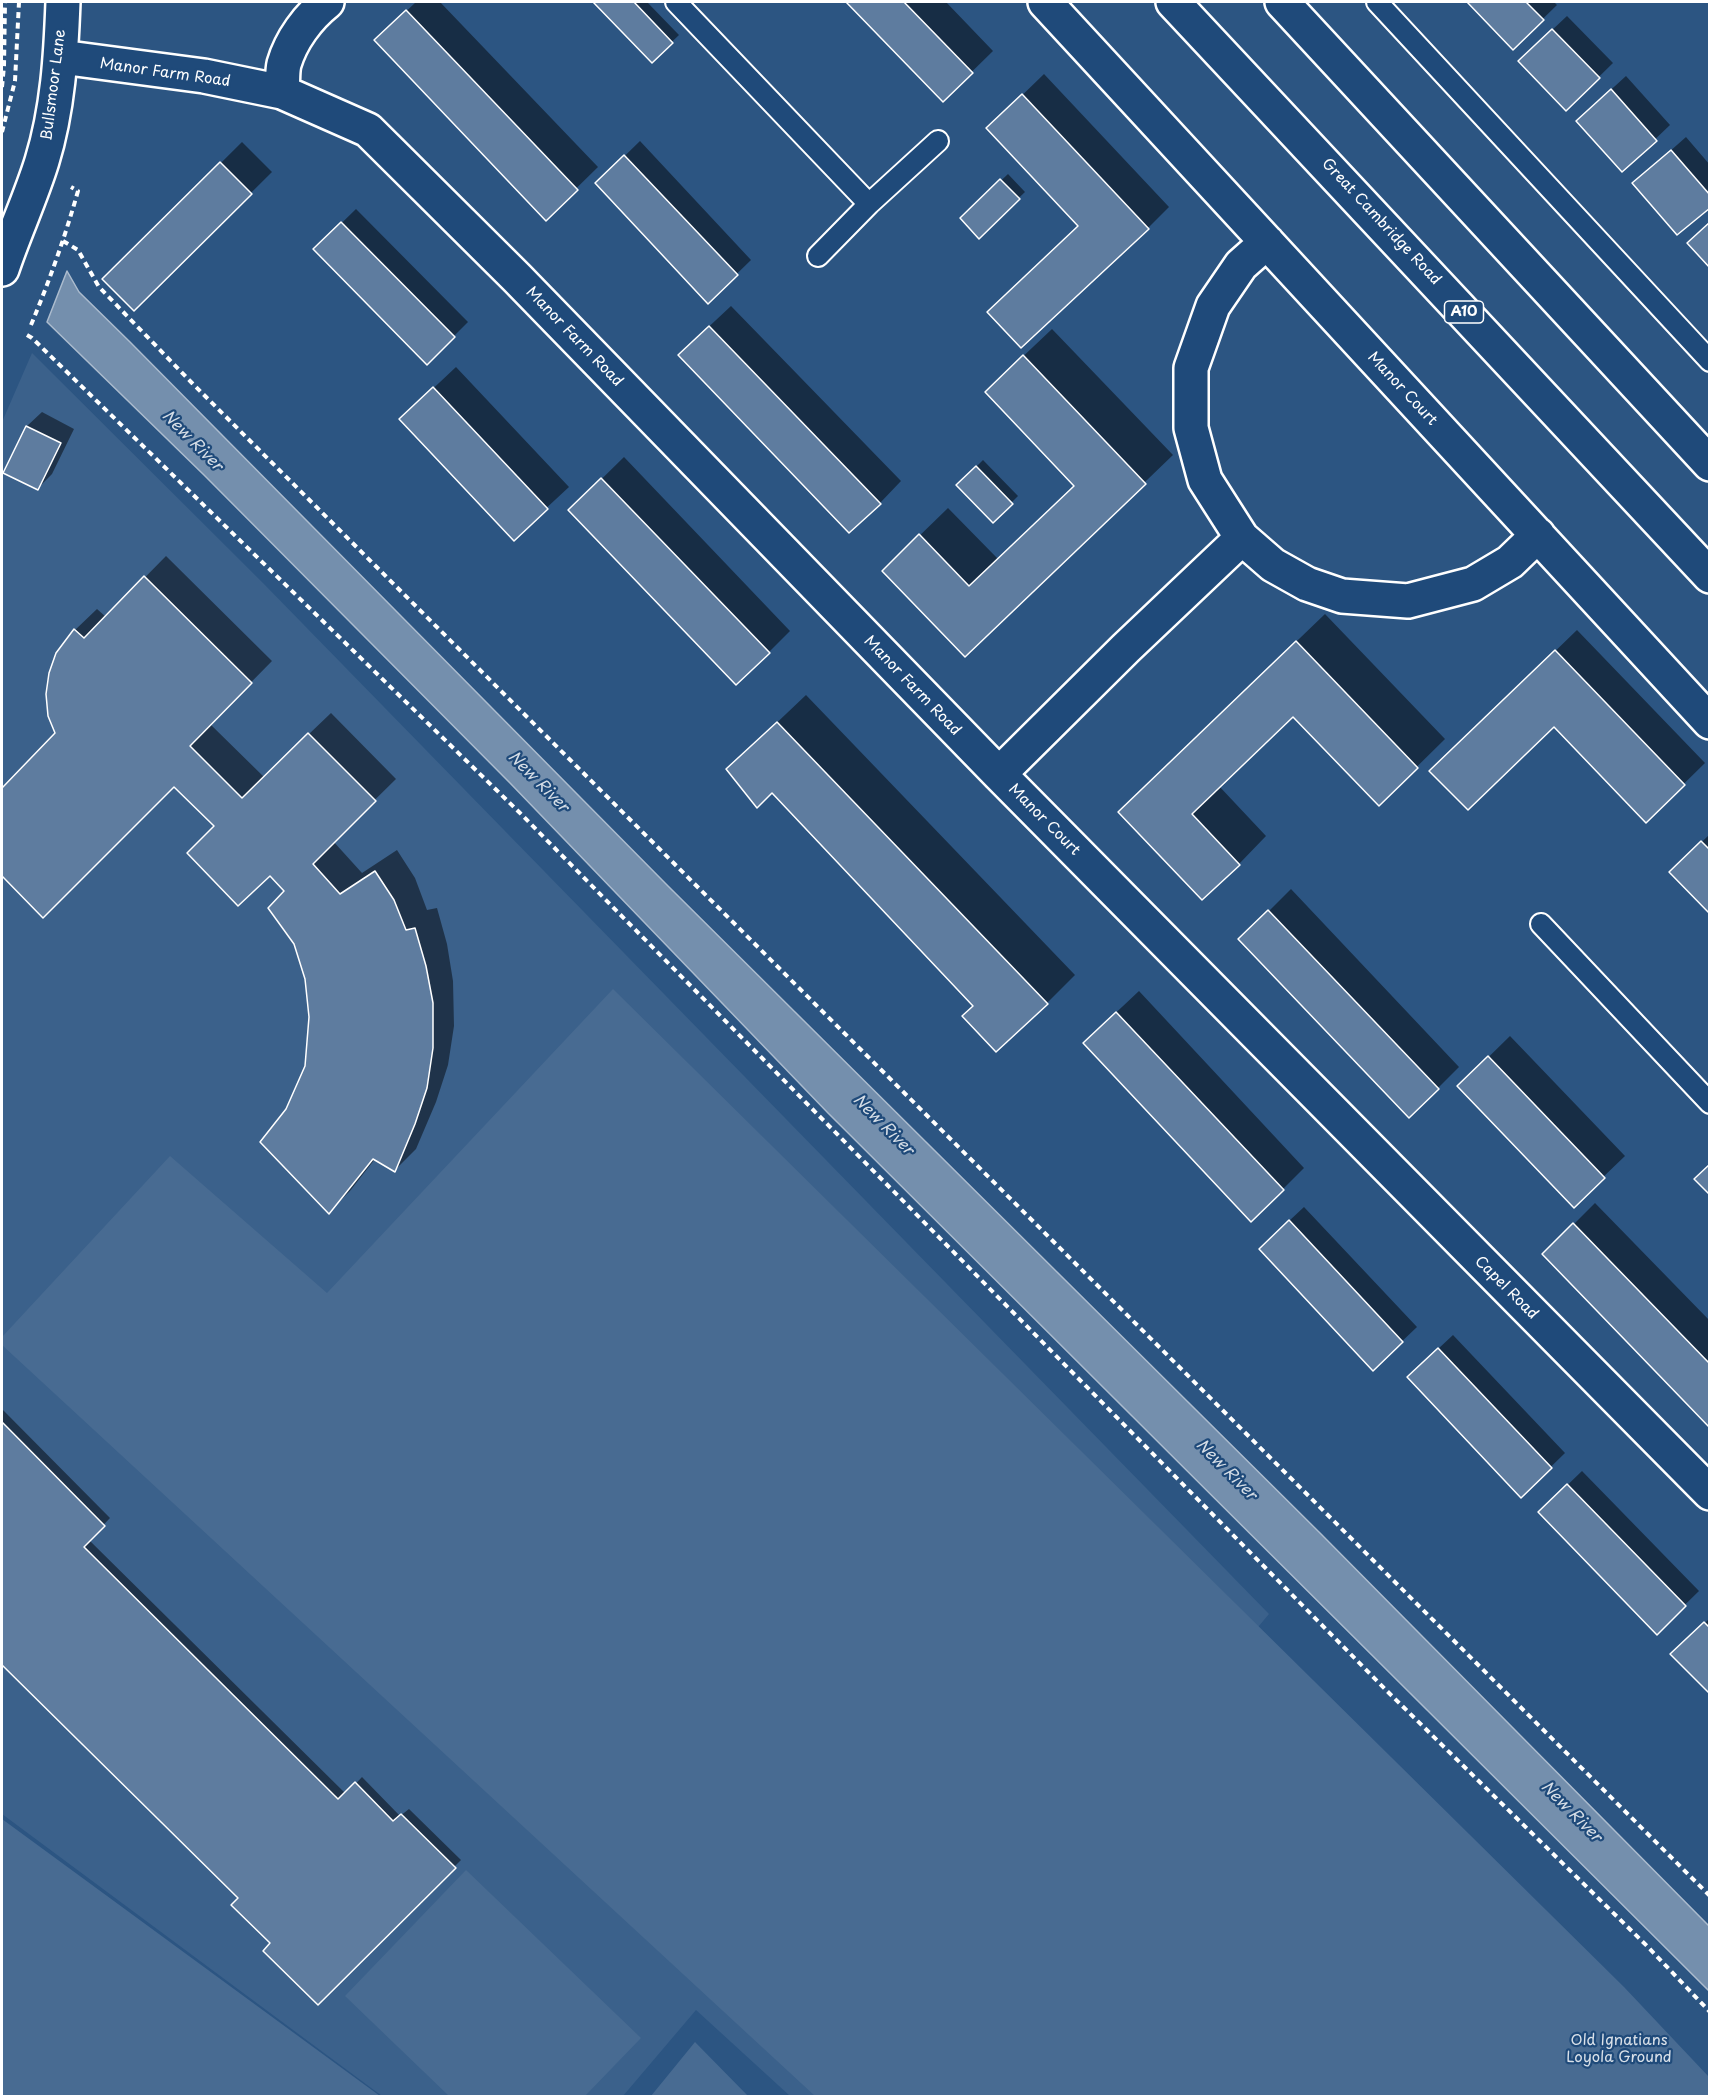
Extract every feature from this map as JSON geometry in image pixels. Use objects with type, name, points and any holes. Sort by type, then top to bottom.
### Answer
[{"type":"main road","name":"Bullsmoor Lane","points":[[2,269],[42,162],[52,122],[60,57],[63,2]]},
{"type":"main road","points":[[282,92],[284,64],[296,38],[314,12],[327,2]]},
{"type":"main road","name":"Manor Court","points":[[1045,2],[1710,722]]},
{"type":"main road","name":"Great Cambridge Road","points":[[1173,2],[1710,576]]},
{"type":"main road","points":[[1282,2],[1710,465]]},
{"type":"main road","name":"Manor Farm Road","points":[[60,57],[204,76],[282,92],[368,130],[517,278],[999,774]]},
{"type":"main road","points":[[1267,242],[1241,265],[1213,306],[1191,368],[1191,428],[1205,480],[1242,538],[1274,565],[1306,584],[1342,596],[1408,601],[1473,584],[1510,562],[1538,536]]},
{"type":"main road","name":"Manor Court","points":[[1242,538],[1126,648],[999,774],[1302,1083]]},
{"type":"main road","name":"Capel Road","points":[[1302,1083],[1709,1492]]},
{"type":"lane","points":[[676,2],[869,204]]},
{"type":"lane","points":[[1377,2],[1710,361]]},
{"type":"lane","points":[[818,256],[869,204],[938,141]]},
{"type":"lane","points":[[1541,924],[1710,1103]]},
{"type":"path","points":[[2,87],[5,2]]},
{"type":"path","points":[[2,132],[15,81],[19,2]]},
{"type":"path","points":[[31,325],[63,241],[78,191],[68,185]]},
{"type":"path","points":[[63,241],[78,250],[99,287],[192,383],[1710,1896]]},
{"type":"path","points":[[27,335],[519,812],[1381,1685],[1639,1938],[1710,2012]]},
{"type":"shaded area","points":[[32,353],[263,583],[1269,1614],[864,2096],[790,2096],[696,2010],[623,2096],[382,2096],[2,1814],[2,422]]},
{"type":"green space","name":"Old Ignatians Loyola Ground","points":[[613,989],[1624,1987],[1709,2077],[1709,2096],[815,2096],[2,1345],[2,1337],[170,1156],[327,1293]]},
{"type":"green space","points":[[2,1819],[380,2096],[2,2096]]},
{"type":"green space","points":[[466,1870],[641,2038],[585,2096],[449,2096],[345,1996]]},
{"type":"green space","points":[[695,2042],[748,2096],[651,2096]]},
{"type":"water","name":"New River","points":[[67,271],[79,292],[668,886],[1320,1533],[1709,1926],[1709,1991],[828,1113],[510,783],[204,475],[47,322]]},
{"type":"building","points":[[593,2],[634,2],[673,43],[652,63]]},
{"type":"building","points":[[846,2],[904,2],[973,73],[943,102]]},
{"type":"building","points":[[1467,2],[1526,2],[1544,20],[1513,50]]},
{"type":"building","points":[[406,10],[578,190],[546,221],[374,40]]},
{"type":"building","points":[[1552,29],[1600,78],[1566,111],[1518,61]]},
{"type":"building","points":[[1611,89],[1657,141],[1622,172],[1576,121]]},
{"type":"building","points":[[1022,94],[1149,229],[1021,348],[987,312],[1078,226],[986,128]]},
{"type":"building","points":[[1671,150],[1710,195],[1710,208],[1677,235],[1632,183]]},
{"type":"building","points":[[624,155],[738,275],[708,304],[595,183]]},
{"type":"building","points":[[220,162],[252,194],[134,311],[102,279]]},
{"type":"building","points":[[1000,179],[1020,199],[979,239],[960,218]]},
{"type":"building","points":[[341,222],[455,337],[427,365],[313,249]]},
{"type":"building","points":[[1710,222],[1710,268],[1687,243]]},
{"type":"building","points":[[709,326],[881,504],[849,533],[678,355]]},
{"type":"building","points":[[1023,355],[1146,484],[965,657],[882,571],[919,534],[969,586],[1074,486],[985,392]]},
{"type":"building","points":[[433,387],[548,509],[514,541],[399,419]]},
{"type":"building","points":[[26,426],[61,443],[38,490],[3,473]]},
{"type":"building","points":[[976,466],[1013,504],[993,523],[956,485]]},
{"type":"building","points":[[601,478],[770,653],[736,685],[568,510]]},
{"type":"building","points":[[144,576],[252,683],[190,746],[242,798],[308,733],[376,801],[313,864],[340,894],[375,871],[394,900],[406,930],[415,928],[426,966],[433,1003],[433,1048],[427,1088],[395,1172],[373,1159],[329,1214],[260,1142],[286,1109],[305,1066],[309,1017],[305,979],[294,944],[268,908],[284,891],[270,876],[238,906],[187,853],[214,826],[174,787],[43,918],[2,876],[2,788],[55,733],[48,716],[46,694],[49,673],[56,653],[74,629],[84,638]]},
{"type":"building","points":[[1296,641],[1418,768],[1379,806],[1293,717],[1192,814],[1240,865],[1202,900],[1118,812]]},
{"type":"building","points":[[1555,650],[1685,785],[1646,823],[1554,727],[1468,810],[1429,771]]},
{"type":"building","points":[[777,722],[1048,1004],[996,1052],[962,1016],[973,1006],[772,793],[757,808],[726,769]]},
{"type":"building","points":[[1701,841],[1710,850],[1710,914],[1669,872]]},
{"type":"building","points":[[1268,910],[1439,1089],[1409,1118],[1238,939]]},
{"type":"building","points":[[1116,1012],[1284,1190],[1251,1222],[1083,1043]]},
{"type":"building","points":[[1488,1056],[1605,1178],[1574,1208],[1457,1086]]},
{"type":"building","points":[[1710,1164],[1710,1195],[1694,1179]]},
{"type":"building","points":[[1289,1220],[1403,1342],[1373,1371],[1259,1249]]},
{"type":"building","points":[[1573,1223],[1710,1364],[1710,1428],[1542,1254]]},
{"type":"building","points":[[1438,1348],[1552,1468],[1521,1498],[1407,1377]]},
{"type":"building","points":[[2,1422],[105,1526],[84,1547],[338,1799],[355,1782],[393,1821],[401,1814],[456,1868],[318,2005],[263,1951],[270,1943],[231,1905],[238,1898],[2,1665]]},
{"type":"building","points":[[1567,1484],[1686,1606],[1657,1635],[1538,1512]]},
{"type":"building","points":[[1704,1622],[1710,1628],[1710,1694],[1670,1654]]}]
